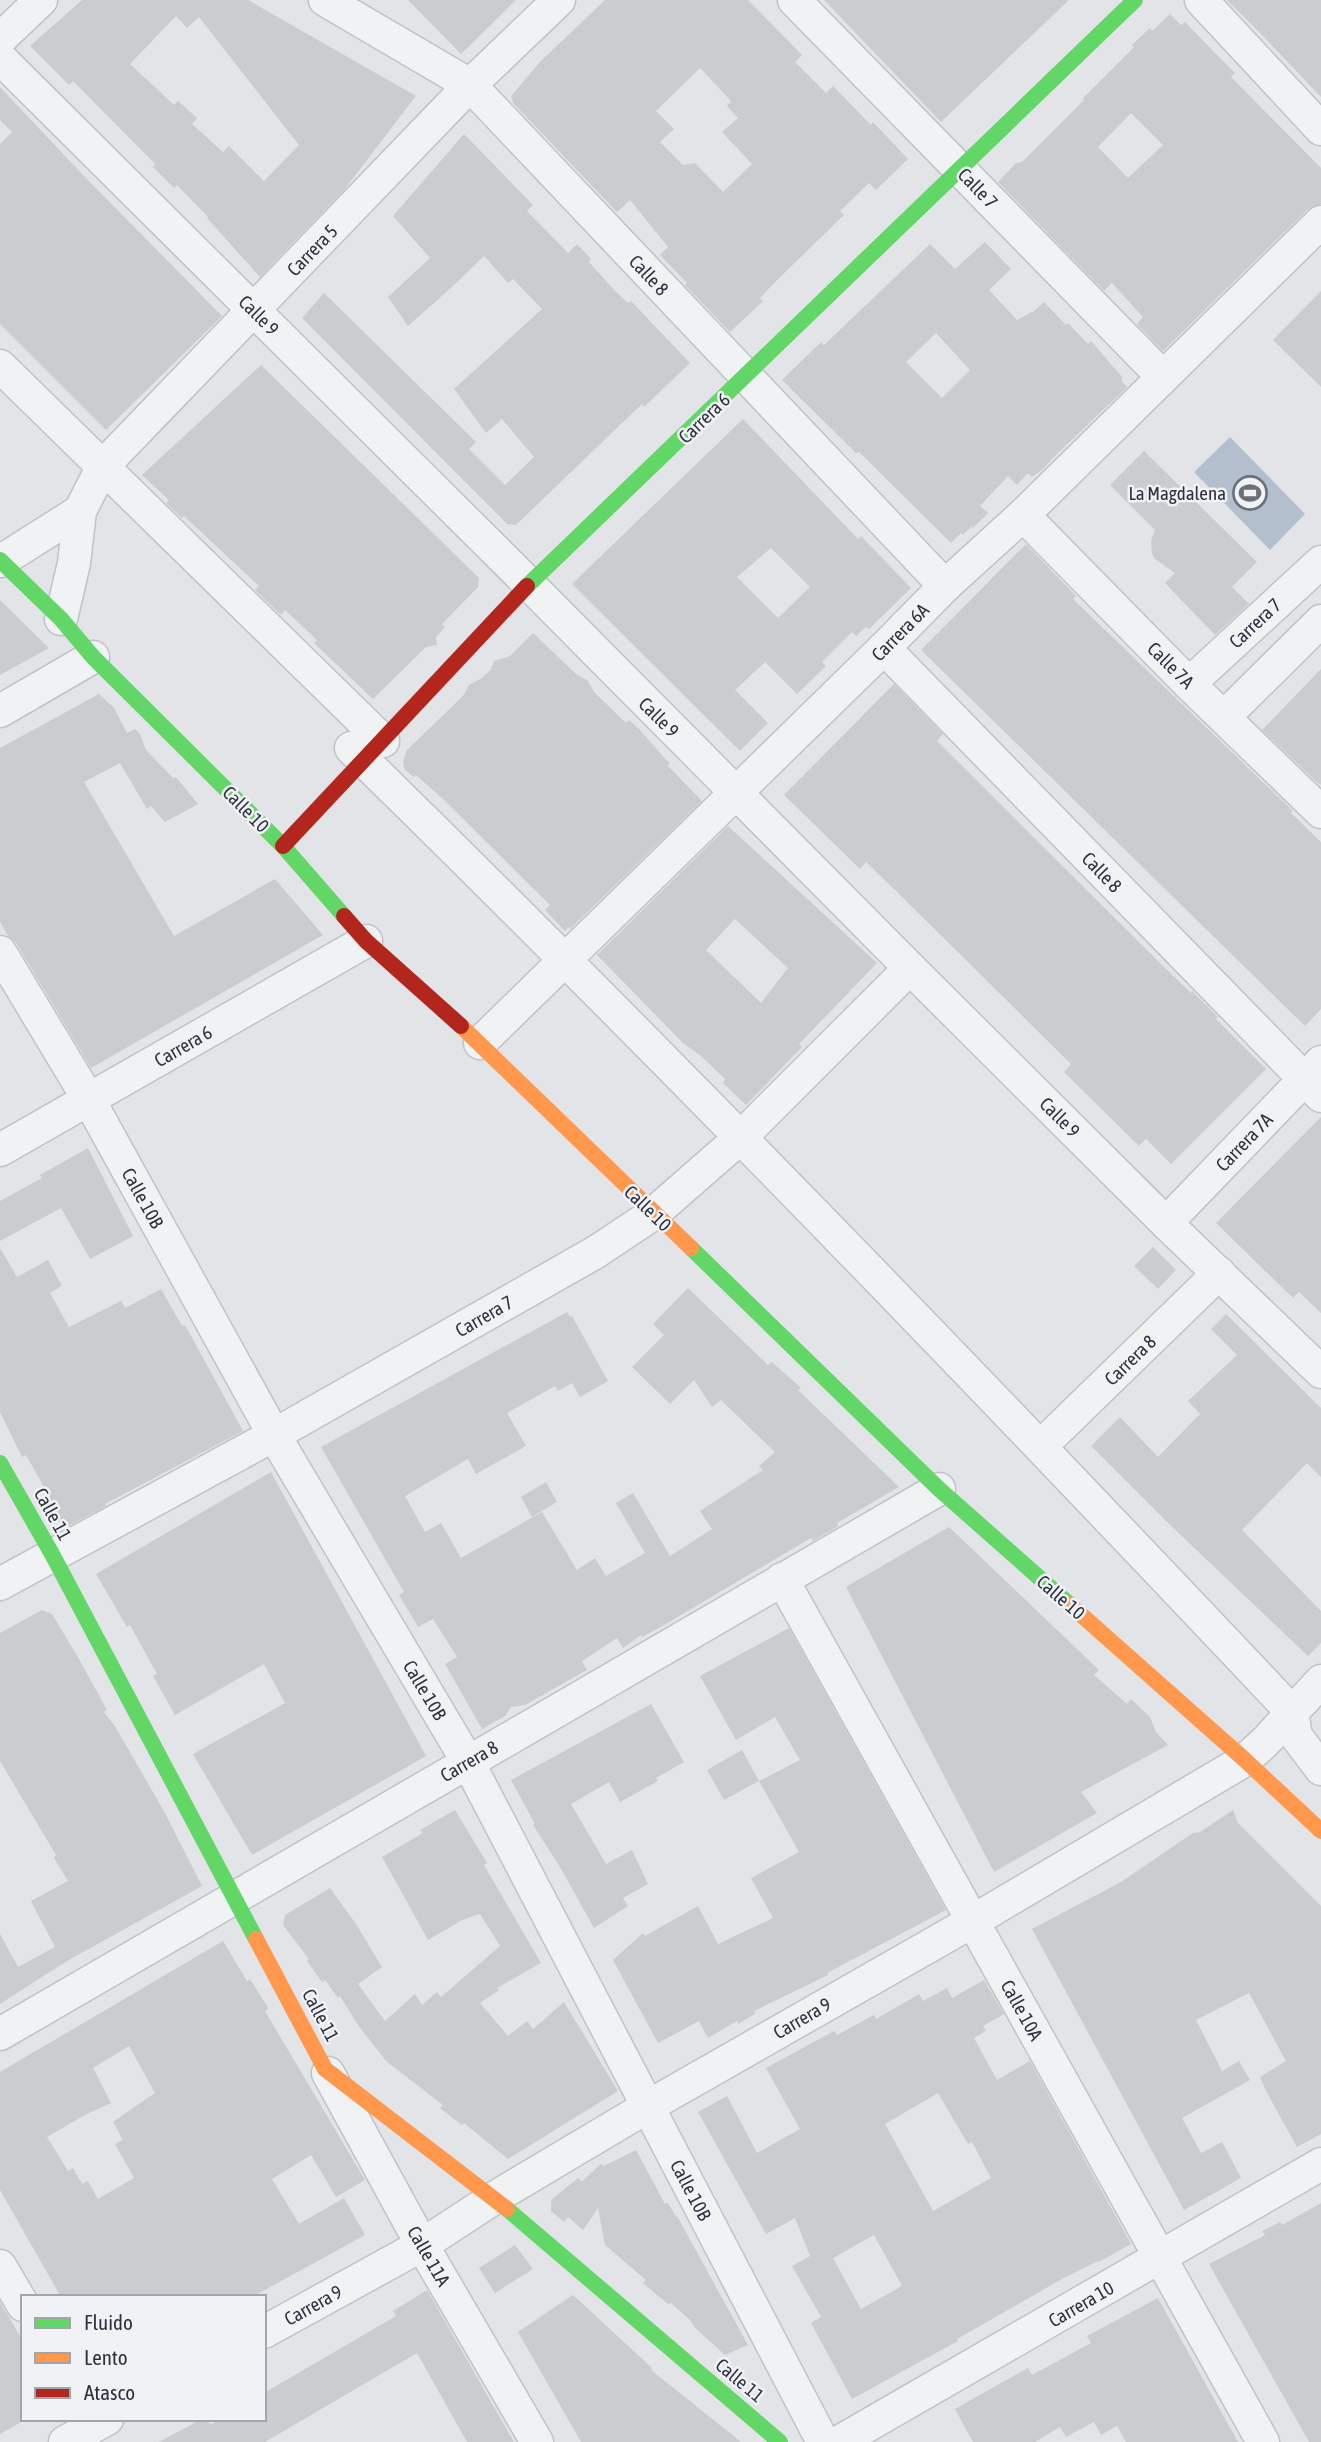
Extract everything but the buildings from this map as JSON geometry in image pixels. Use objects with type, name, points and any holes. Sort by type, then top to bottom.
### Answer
[{"type":"main road","name":"Carrera 6","points":[[283,846],[364,742],[517,573],[949,158],[1135,0]]},
{"type":"main road","name":"Calle 10","points":[[1,561],[61,619],[93,657],[272,826],[283,846],[366,941],[480,1043],[939,1489],[1245,1760],[1321,1832]]},
{"type":"main road","name":"Calle 11","points":[[0,1463],[52,1555],[326,2069],[494,2198],[780,2442]]},
{"type":"street","points":[[0,39],[41,0]]},
{"type":"street","name":"Calle 8","points":[[325,0],[470,86],[945,586]]},
{"type":"street","name":"Carrera 5","points":[[61,619],[74,562],[80,511],[103,466],[470,86],[559,0]]},
{"type":"street","name":"Calle 7","points":[[794,0],[1162,376]]},
{"type":"street","points":[[1201,0],[1321,129]]},
{"type":"street","name":"Calle 9","points":[[0,58],[1166,1223],[1321,1372]]},
{"type":"street","name":"Carrera 6A","points":[[480,1043],[945,586],[1023,515],[1321,222]]},
{"type":"street","points":[[0,366],[103,466],[565,959],[1041,1446],[1292,1712],[1296,1736],[1321,1769]]},
{"type":"street","points":[[1,561],[80,511]]},
{"type":"street","name":"Calle 7A","points":[[1023,515],[1189,684],[1321,812]]},
{"type":"street","name":"Carrera 7","points":[[1189,684],[1321,562]]},
{"type":"street","points":[[1224,717],[1321,621]]},
{"type":"street","name":"Calle 8","points":[[884,648],[1315,1079]]},
{"type":"street","points":[[0,711],[93,657]]},
{"type":"street","name":"Carrera 6","points":[[0,1150],[366,941]]},
{"type":"street","name":"Calle 10B","points":[[0,952],[89,1100],[274,1435],[468,1762],[823,2442]]},
{"type":"street","name":"Carrera 7","points":[[0,1584],[274,1435],[596,1252],[653,1214],[740,1138],[910,968]]},
{"type":"street","name":"Carrera 7A","points":[[1166,1223],[1315,1079]]},
{"type":"street","name":"Carrera 8","points":[[1041,1446],[1219,1273]]},
{"type":"street","name":"Carrera 8","points":[[0,2034],[939,1489]]},
{"type":"street","name":"Calle 10A","points":[[782,1579],[1263,2442]]},
{"type":"street","name":"Carrera 9","points":[[266,2331],[422,2245],[494,2198],[647,2107],[973,1921],[1245,1760],[1321,1681]]},
{"type":"street","name":"Calle 11A","points":[[326,2069],[422,2245],[537,2442]]},
{"type":"street","name":"Carrera 10","points":[[839,2442],[1321,2164]]},
{"type":"street","points":[[0,2266],[21,2302]]},
{"type":"street","points":[[65,2442],[99,2427]]},
{"type":"water","name":"La Magdalena","points":[[1230,437],[1305,514],[1270,550],[1194,472]]},
{"type":"traffic: fast","points":[[527,586],[1135,0]]},
{"type":"traffic: fast","points":[[0,560],[61,619],[93,657],[283,846],[344,916]]},
{"type":"traffic: fast","points":[[691,1248],[939,1489],[1069,1604]]},
{"type":"traffic: fast","points":[[0,1463],[52,1554],[256,1939]]},
{"type":"traffic: fast","points":[[507,2209],[780,2442]]},
{"type":"traffic: slow","points":[[461,1026],[691,1248]]},
{"type":"traffic: slow","points":[[1069,1604],[1321,1831]]},
{"type":"traffic: slow","points":[[256,1939],[325,2069],[507,2209]]},
{"type":"traffic: jam","points":[[283,846],[527,586]]},
{"type":"traffic: jam","points":[[344,916],[366,941],[461,1026]]},
{"type":"place","name":"La Magdalena","points":[[1250,493]]}]
